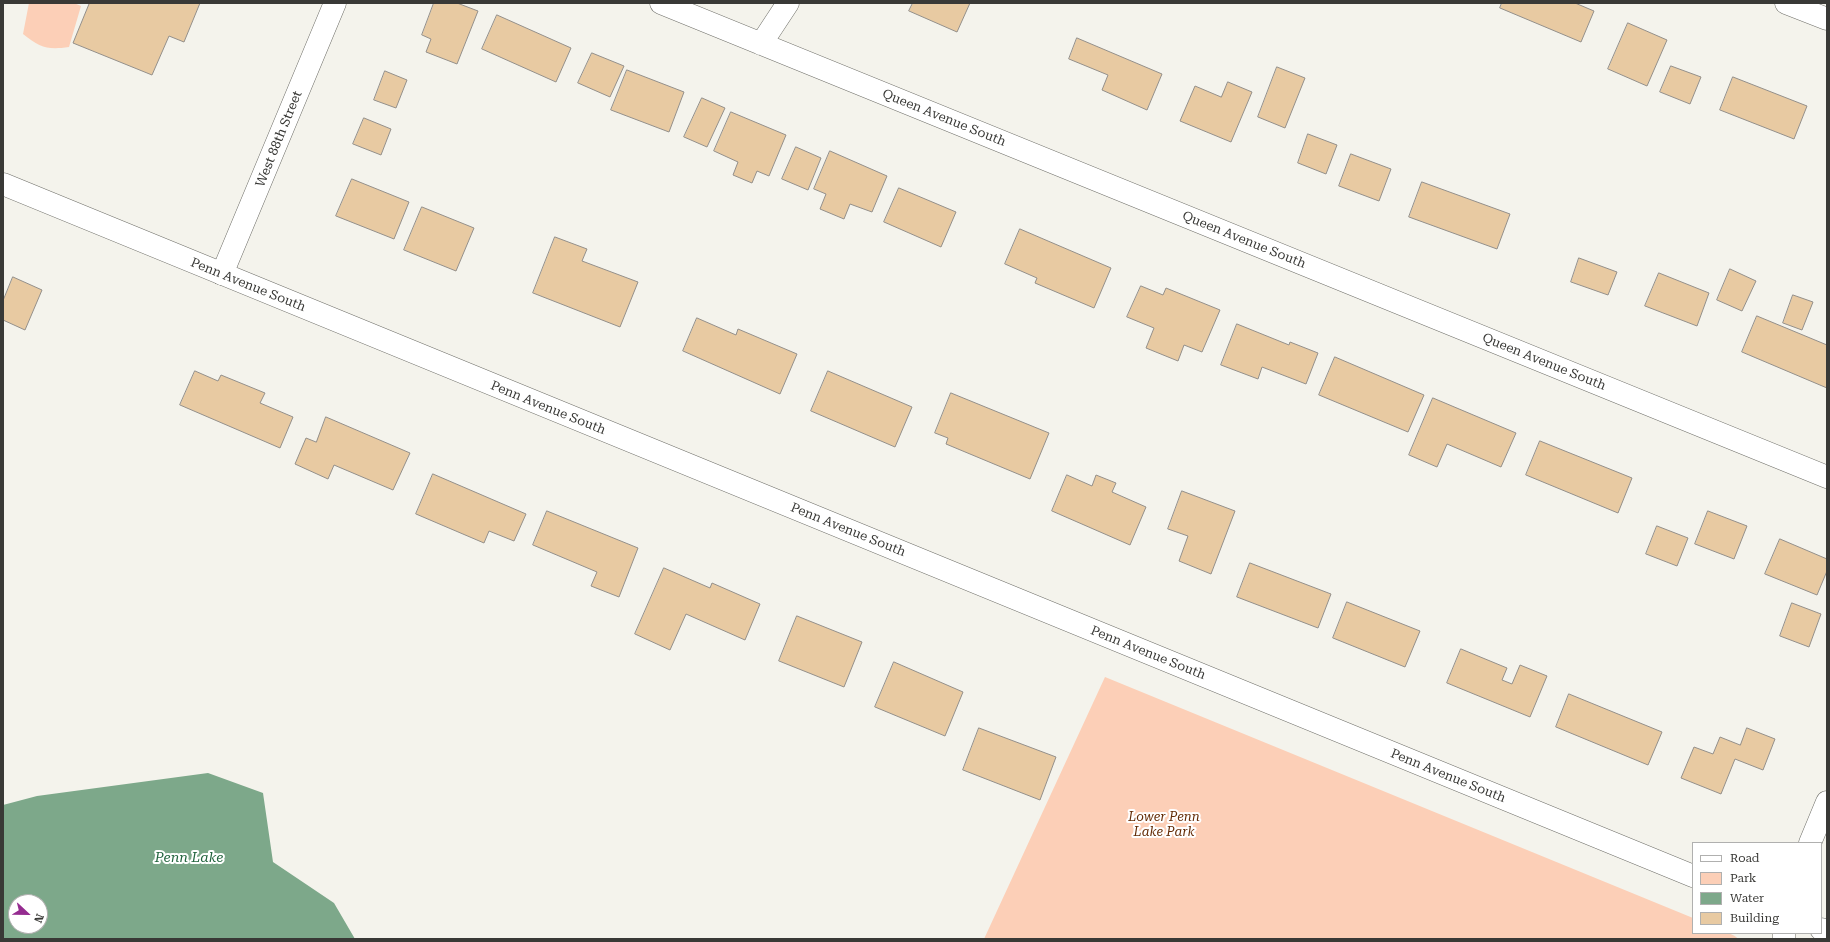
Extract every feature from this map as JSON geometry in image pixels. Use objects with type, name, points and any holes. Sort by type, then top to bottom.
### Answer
[{"type":"main road","name":"West 88th Street","points":[[222,274],[335,3]]},
{"type":"main road","name":"Queen Avenue South","points":[[661,3],[1827,477]]},
{"type":"main road","points":[[761,44],[788,3]]},
{"type":"main road","points":[[1786,3],[1827,19]]},
{"type":"main road","name":"Penn Avenue South","points":[[3,184],[1692,876]]},
{"type":"main road","points":[[1810,842],[1827,802]]},
{"type":"green space","points":[[29,3],[74,3],[81,6],[69,47],[44,47],[23,34]]},
{"type":"green space","name":"Lower Penn Lake Park","points":[[1105,677],[1692,918],[1692,934],[1730,934],[1738,939],[984,939]]},
{"type":"water","name":"Penn Lake","points":[[208,773],[263,793],[273,862],[334,903],[355,939],[3,939],[3,805],[37,796]]},
{"type":"building","points":[[88,3],[200,3],[184,42],[169,36],[152,75],[73,43],[89,4]]},
{"type":"building","points":[[434,3],[457,3],[478,11],[457,64],[426,52],[431,39],[422,35]]},
{"type":"building","points":[[913,3],[970,3],[957,32],[909,11]]},
{"type":"building","points":[[1502,3],[1575,3],[1594,11],[1581,42],[1500,8]]},
{"type":"building","points":[[497,15],[571,48],[556,82],[482,49]]},
{"type":"building","points":[[1628,23],[1667,40],[1647,86],[1608,69]]},
{"type":"building","points":[[1077,38],[1162,74],[1147,110],[1102,90],[1108,75],[1069,59]]},
{"type":"building","points":[[592,53],[624,66],[610,97],[578,83]]},
{"type":"building","points":[[1671,66],[1701,77],[1690,104],[1660,92]]},
{"type":"building","points":[[1277,67],[1305,78],[1285,128],[1258,117]]},
{"type":"building","points":[[627,70],[684,92],[669,132],[611,110]]},
{"type":"building","points":[[385,71],[407,80],[396,108],[374,100]]},
{"type":"building","points":[[1733,77],[1807,106],[1794,139],[1720,110]]},
{"type":"building","points":[[1228,82],[1252,92],[1231,142],[1180,121],[1195,86],[1221,97]]},
{"type":"building","points":[[702,98],[725,108],[707,147],[684,137]]},
{"type":"building","points":[[731,112],[786,135],[769,176],[757,171],[752,183],[733,175],[738,162],[714,151]]},
{"type":"building","points":[[364,118],[391,129],[381,155],[353,144]]},
{"type":"building","points":[[1308,134],[1337,145],[1326,174],[1298,163]]},
{"type":"building","points":[[796,147],[821,158],[808,190],[782,179]]},
{"type":"building","points":[[830,151],[887,176],[872,212],[850,204],[844,219],[820,209],[826,194],[814,189]]},
{"type":"building","points":[[1351,154],[1391,169],[1379,201],[1339,186]]},
{"type":"building","points":[[352,179],[409,202],[394,239],[336,216]]},
{"type":"building","points":[[1422,182],[1510,214],[1497,249],[1409,217]]},
{"type":"building","points":[[899,188],[956,212],[941,247],[884,222]]},
{"type":"building","points":[[422,207],[474,228],[456,271],[404,250]]},
{"type":"building","points":[[1020,229],[1111,268],[1094,308],[1035,283],[1037,278],[1005,264]]},
{"type":"building","points":[[555,237],[587,249],[582,261],[638,282],[620,327],[533,293]]},
{"type":"building","points":[[1579,258],[1617,272],[1608,295],[1571,282]]},
{"type":"building","points":[[1730,269],[1756,281],[1742,311],[1717,300]]},
{"type":"building","points":[[1659,273],[1709,293],[1697,326],[1645,306]]},
{"type":"building","points":[[13,277],[42,290],[25,330],[3,320],[3,301]]},
{"type":"building","points":[[1141,286],[1163,295],[1166,288],[1220,310],[1202,352],[1184,345],[1178,361],[1146,348],[1154,328],[1127,317]]},
{"type":"building","points":[[1793,295],[1813,302],[1802,330],[1783,323]]},
{"type":"building","points":[[1757,316],[1827,345],[1827,388],[1742,352]]},
{"type":"building","points":[[697,318],[736,335],[738,329],[797,354],[780,394],[683,351]]},
{"type":"building","points":[[1237,324],[1289,345],[1290,342],[1318,353],[1306,384],[1262,367],[1258,379],[1221,365]]},
{"type":"building","points":[[1335,357],[1424,395],[1408,432],[1319,395]]},
{"type":"building","points":[[195,371],[218,381],[221,375],[265,393],[260,403],[293,417],[280,448],[180,405]]},
{"type":"building","points":[[828,371],[912,407],[895,447],[811,411]]},
{"type":"building","points":[[951,393],[1049,433],[1030,479],[946,444],[948,438],[935,433]]},
{"type":"building","points":[[1433,398],[1516,433],[1501,467],[1447,444],[1437,467],[1409,455]]},
{"type":"building","points":[[326,417],[410,453],[393,490],[334,465],[328,479],[295,464],[306,438],[316,442]]},
{"type":"building","points":[[1540,441],[1632,478],[1618,513],[1526,475]]},
{"type":"building","points":[[433,474],[526,514],[514,541],[489,531],[484,543],[416,514]]},
{"type":"building","points":[[1067,475],[1092,486],[1096,475],[1116,483],[1112,492],[1146,507],[1130,545],[1052,511]]},
{"type":"building","points":[[1182,491],[1235,511],[1211,574],[1179,561],[1188,536],[1168,529]]},
{"type":"building","points":[[547,511],[638,548],[619,597],[591,586],[597,572],[533,545]]},
{"type":"building","points":[[1708,511],[1747,526],[1734,559],[1695,544]]},
{"type":"building","points":[[1657,526],[1688,538],[1677,566],[1646,554]]},
{"type":"building","points":[[1780,539],[1827,559],[1827,571],[1817,595],[1765,574]]},
{"type":"building","points":[[1250,563],[1331,594],[1318,628],[1237,597]]},
{"type":"building","points":[[664,568],[710,588],[712,583],[760,604],[745,640],[686,614],[670,650],[635,634]]},
{"type":"building","points":[[1347,602],[1420,631],[1405,667],[1333,638]]},
{"type":"building","points":[[1792,603],[1821,614],[1809,647],[1780,636]]},
{"type":"building","points":[[797,616],[862,642],[844,687],[779,661]]},
{"type":"building","points":[[1461,649],[1507,668],[1502,680],[1512,684],[1520,665],[1547,676],[1530,717],[1447,683]]},
{"type":"building","points":[[894,662],[963,692],[945,736],[875,707]]},
{"type":"building","points":[[1569,694],[1662,732],[1648,765],[1556,727]]},
{"type":"building","points":[[979,728],[1056,757],[1040,800],[963,770]]},
{"type":"building","points":[[1747,728],[1775,739],[1763,770],[1735,759],[1721,794],[1681,778],[1694,747],[1713,754],[1720,737],[1740,745]]}]
